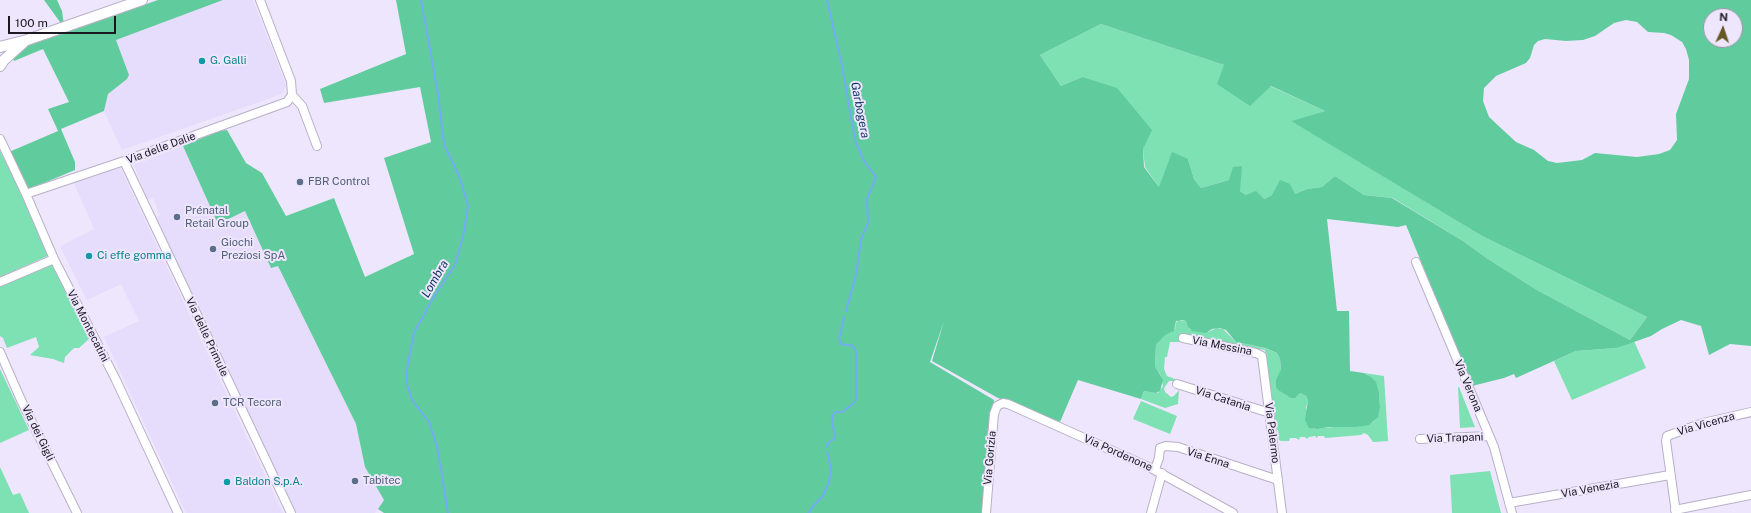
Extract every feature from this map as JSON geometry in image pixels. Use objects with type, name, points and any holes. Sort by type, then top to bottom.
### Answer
[{"type":"street","points":[[0,47],[27,40],[142,0]]},
{"type":"street","points":[[260,0],[291,81],[292,95],[302,106],[317,146]]},
{"type":"street","points":[[0,66],[4,60],[27,40]]},
{"type":"street","name":"Via delle Dalie","points":[[26,194],[284,104],[292,95]]},
{"type":"street","name":"Via Montecatini","points":[[0,139],[54,259],[116,380],[178,513]]},
{"type":"street","name":"Via delle Primule","points":[[124,161],[291,513]]},
{"type":"street","points":[[0,282],[54,259]]},
{"type":"street","name":"Via Verona","points":[[1416,262],[1490,436],[1512,513]]},
{"type":"street","name":"Via Messina","points":[[1183,338],[1261,354]]},
{"type":"street","name":"Via dei Gigli","points":[[0,352],[77,513]]},
{"type":"street","name":"Via Palermo","points":[[1261,354],[1263,359],[1282,513]]},
{"type":"street","name":"Via Catania","points":[[1177,384],[1270,413]]},
{"type":"street","name":"Via Pordenone","points":[[999,404],[1008,404],[1158,471],[1233,513]]},
{"type":"street","name":"Via Gorizia","points":[[986,513],[994,417],[999,404]]},
{"type":"street","name":"Via Vicenza","points":[[1675,512],[1666,440],[1668,435],[1703,423],[1751,412]]},
{"type":"street","name":"Via Trapani","points":[[1420,439],[1490,436]]},
{"type":"street","name":"Via Enna","points":[[1158,471],[1160,448],[1166,446],[1178,448],[1278,480]]},
{"type":"street","points":[[1151,513],[1158,471]]},
{"type":"street","name":"Via Venezia","points":[[1509,503],[1670,475]]},
{"type":"street","points":[[1675,512],[1751,495]]},
{"type":"shaded area","points":[[223,0],[253,0],[286,85],[284,91],[281,94],[265,100],[122,150],[104,111],[108,94],[129,75],[116,40]]},
{"type":"shaded area","points":[[183,146],[218,224],[245,211],[271,268],[278,265],[356,424],[365,467],[384,500],[375,513],[296,513],[155,218],[160,215],[153,198],[147,199],[134,165]]},
{"type":"shaded area","points":[[120,167],[283,513],[186,513],[104,337],[139,321],[121,284],[87,300],[60,246],[94,229],[74,183]]},
{"type":"green space","points":[[44,0],[57,0],[62,11],[64,25],[60,22]]},
{"type":"green space","points":[[158,0],[223,0],[116,40],[129,75],[127,79],[108,94],[104,111],[61,129],[75,162],[75,170],[27,190],[9,152],[58,131],[48,109],[69,102],[43,49],[14,61],[13,57],[27,46]]},
{"type":"green space","points":[[396,0],[1751,0],[1751,346],[1730,344],[1709,355],[1701,326],[1681,320],[1651,336],[1617,348],[1576,351],[1516,378],[1514,374],[1472,386],[1406,225],[1398,227],[1327,219],[1337,311],[1349,311],[1350,371],[1364,373],[1371,377],[1376,382],[1379,393],[1380,407],[1378,417],[1369,425],[1317,429],[1309,428],[1305,420],[1308,400],[1306,396],[1300,393],[1295,398],[1291,398],[1278,390],[1276,387],[1276,380],[1281,369],[1280,359],[1277,353],[1265,348],[1236,342],[1226,330],[1220,328],[1212,329],[1206,333],[1192,331],[1188,327],[1186,321],[1182,320],[1176,321],[1174,331],[1165,335],[1156,345],[1155,366],[1163,380],[1160,391],[1156,393],[1144,391],[1141,399],[1078,380],[1060,422],[998,398],[932,361],[944,321],[930,362],[994,400],[982,513],[384,513],[378,509],[384,500],[365,467],[356,424],[278,266],[271,268],[245,211],[218,224],[183,146],[219,131],[227,130],[246,163],[262,173],[286,216],[334,198],[365,277],[414,254],[384,158],[431,142],[420,87],[324,103],[320,89],[406,54]],"holes":[[[1626,20],[1637,22],[1648,32],[1671,35],[1682,42],[1686,49],[1689,60],[1689,79],[1676,114],[1677,140],[1670,150],[1659,154],[1637,157],[1595,153],[1582,160],[1557,163],[1548,161],[1534,150],[1516,142],[1489,117],[1483,101],[1484,88],[1496,76],[1526,63],[1530,58],[1534,45],[1538,41],[1545,39],[1566,41],[1583,40],[1595,36],[1614,23]],[[1101,24],[1224,65],[1217,84],[1250,106],[1271,86],[1325,111],[1291,121],[1482,236],[1647,317],[1630,340],[1537,290],[1488,259],[1463,241],[1392,198],[1364,195],[1335,176],[1322,187],[1307,189],[1295,194],[1290,184],[1280,180],[1272,195],[1264,199],[1256,191],[1246,195],[1240,191],[1242,166],[1233,167],[1229,180],[1201,188],[1194,179],[1188,159],[1172,152],[1159,187],[1144,167],[1143,149],[1152,130],[1117,88],[1082,77],[1061,86],[1040,55]]]},
{"type":"green space","points":[[1101,24],[1224,65],[1250,105],[1270,86],[1325,111],[1292,121],[1482,236],[1647,317],[1630,340],[1537,290],[1488,259],[1463,241],[1393,198],[1364,195],[1335,176],[1322,187],[1307,189],[1295,194],[1272,195],[1264,199],[1246,195],[1229,180],[1201,188],[1194,179],[1188,159],[1159,187],[1145,167],[1143,149],[1082,77],[1061,86],[1040,55]]},
{"type":"green space","points":[[0,151],[28,206],[30,215],[36,221],[50,255],[0,277]]},
{"type":"green space","points":[[55,264],[90,338],[79,348],[74,348],[65,357],[64,363],[53,359],[30,355],[39,347],[36,337],[7,348],[3,338],[0,336],[0,286],[47,265]]},
{"type":"green space","points":[[1178,320],[1186,321],[1190,330],[1208,332],[1217,328],[1223,329],[1236,342],[1264,348],[1277,353],[1280,359],[1281,369],[1276,385],[1279,390],[1288,396],[1300,393],[1306,396],[1308,400],[1306,408],[1313,429],[1357,427],[1373,422],[1380,407],[1379,393],[1368,375],[1364,373],[1384,376],[1388,441],[1373,442],[1368,435],[1364,433],[1361,435],[1325,438],[1324,436],[1318,436],[1317,438],[1315,436],[1309,437],[1307,439],[1305,437],[1300,437],[1299,440],[1296,438],[1290,438],[1289,441],[1279,440],[1278,430],[1275,429],[1265,350],[1185,336],[1180,341],[1182,342],[1170,342],[1167,357],[1165,357],[1164,369],[1167,376],[1180,381],[1169,381],[1164,388],[1165,392],[1171,397],[1174,396],[1179,390],[1178,404],[1165,408],[1141,399],[1144,391],[1158,393],[1163,386],[1161,376],[1155,366],[1156,345],[1165,334],[1170,333],[1175,329]]},
{"type":"green space","points":[[1634,341],[1646,368],[1572,400],[1554,361],[1576,351],[1617,348]]},
{"type":"green space","points":[[0,369],[29,430],[0,443]]},
{"type":"green space","points":[[1459,387],[1475,427],[1460,428]]},
{"type":"green space","points":[[1141,401],[1177,416],[1170,434],[1133,419]]},
{"type":"green space","points":[[0,467],[13,495],[20,493],[29,513],[0,513]]},
{"type":"green space","points":[[1490,471],[1501,513],[1452,513],[1450,475]]},
{"type":"waterway","name":"Lombra","points":[[421,0],[438,94],[444,144],[459,176],[468,205],[464,232],[455,265],[433,298],[414,333],[406,374],[407,384],[412,400],[429,422],[437,446],[448,513]]},
{"type":"waterway","name":"Garbogera","points":[[827,0],[842,66],[855,140],[864,161],[876,177],[867,199],[868,223],[861,239],[856,275],[846,311]]},
{"type":"waterway","name":"Garbogera","points":[[827,447],[828,443],[834,439],[835,436],[832,423],[833,415],[835,412],[842,412],[856,400],[856,351],[853,346],[841,344],[839,339],[844,317]]},
{"type":"waterway","name":"Garbogera","points":[[809,513],[813,506],[823,496],[829,482],[831,469],[827,452]]},
{"type":"place","name":"G. Galli","points":[[202,61]]},
{"type":"place","name":"FBR Control","points":[[300,182]]},
{"type":"place","name":"Prénatal Retail Group","points":[[177,217]]},
{"type":"place","name":"Giochi Preziosi SpA","points":[[213,249]]},
{"type":"place","name":"Ci effe gomma","points":[[89,256]]},
{"type":"place","name":"TCR Tecora","points":[[215,403]]},
{"type":"place","name":"Tabitec","points":[[355,481]]},
{"type":"place","name":"Baldon S.p.A.","points":[[227,482]]}]
